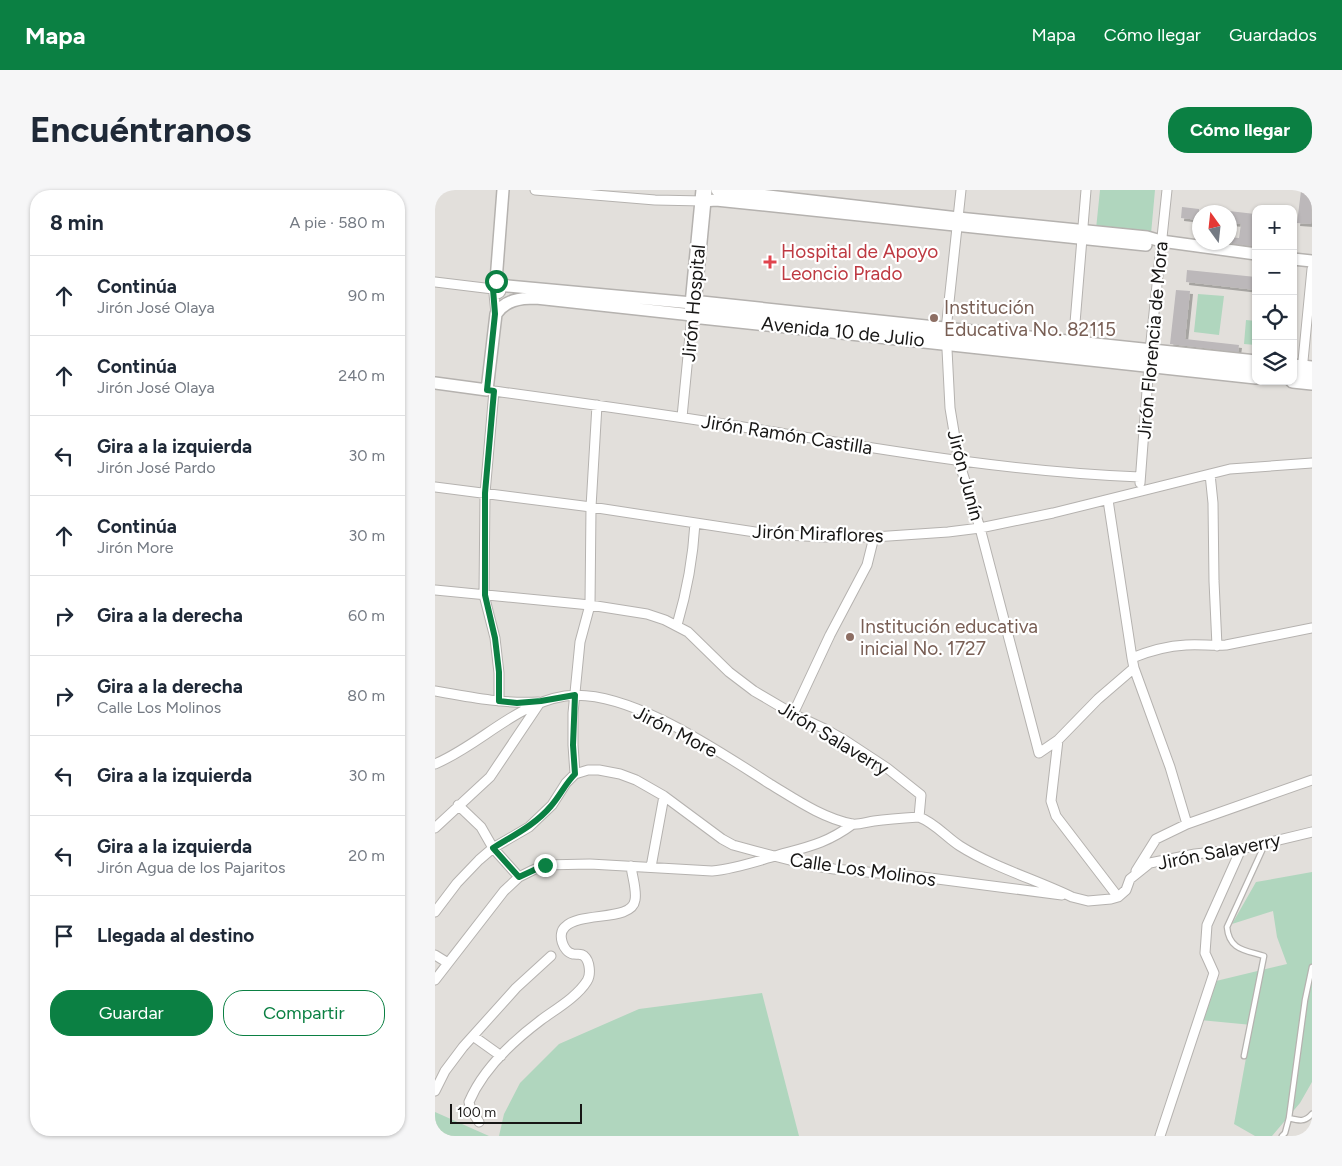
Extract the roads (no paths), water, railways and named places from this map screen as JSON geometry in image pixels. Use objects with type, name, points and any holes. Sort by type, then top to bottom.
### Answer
[{"type":"highway","name":"Jirón Hospital","points":[[692,309],[703,196]]},
{"type":"highway","name":"Avenida 10 de Julio","points":[[692,309],[1150,358],[1252,363]]},
{"type":"highway","name":"Avenida 10 de Julio","points":[[1150,358],[1252,375]]},
{"type":"main road","points":[[498,291],[503,190]]},
{"type":"main road","points":[[717,190],[958,222]]},
{"type":"main road","points":[[703,196],[716,200],[1081,235],[1146,245],[1161,241],[1252,253]]},
{"type":"main road","points":[[1297,260],[1312,262]]},
{"type":"main road","name":"Avenida 10 de Julio","points":[[498,291],[514,300],[525,293]]},
{"type":"main road","name":"Avenida 10 de Julio","points":[[498,291],[692,309]]},
{"type":"main road","name":"Avenida 10 de Julio","points":[[490,390],[498,291]]},
{"type":"main road","name":"Jirón Ramón Castilla","points":[[435,383],[490,390]]},
{"type":"street","points":[[535,190],[655,200],[703,196]]},
{"type":"street","name":"Jirón Junín","points":[[961,190],[947,336],[950,408],[959,462],[980,528],[1039,753],[1059,740]]},
{"type":"street","points":[[1073,350],[1086,190]]},
{"type":"street","name":"Jirón Florencia de Mora","points":[[1139,491],[1167,190]]},
{"type":"street","points":[[1302,374],[1312,269]]},
{"type":"street","points":[[435,282],[498,291]]},
{"type":"street","name":"Jirón Hospital","points":[[682,417],[692,309]]},
{"type":"street","points":[[490,390],[485,493],[485,595],[495,638],[499,672],[499,701]]},
{"type":"street","name":"Jirón Ramón Castilla","points":[[490,390],[682,417],[959,462],[1034,471],[1140,477]]},
{"type":"street","points":[[435,912],[468,871],[493,848],[529,827],[551,806],[566,783],[575,774],[573,745],[575,695],[580,642],[590,604],[591,507],[597,405]]},
{"type":"street","points":[[1139,491],[1230,469],[1312,463]]},
{"type":"street","points":[[1209,474],[1213,502],[1213,581],[1217,646]]},
{"type":"street","name":"Jirón Miraflores","points":[[435,487],[591,507],[768,534],[823,537],[873,537],[980,528],[1108,500],[1139,491]]},
{"type":"street","points":[[1108,500],[1134,668],[1170,767],[1187,824]]},
{"type":"street","points":[[677,625],[687,592],[693,558],[695,523]]},
{"type":"street","points":[[793,714],[830,635],[867,565],[873,537]]},
{"type":"street","name":"Jirón Salaverry","points":[[435,590],[590,604],[647,614],[677,625],[697,639],[729,672],[755,690],[793,714],[846,741],[887,768],[921,795],[919,817]]},
{"type":"street","points":[[1132,658],[1164,647],[1185,645],[1217,646],[1312,628]]},
{"type":"street","points":[[919,817],[929,821],[960,846],[1072,897],[1087,901],[1118,897],[1056,816],[1051,801],[1059,740],[1098,699],[1134,668]]},
{"type":"street","points":[[435,691],[517,703],[541,701]]},
{"type":"street","name":"Jirón More","points":[[435,764],[457,754],[504,721],[541,701],[575,695],[603,698],[651,715],[675,727],[820,812],[853,824],[919,817]]},
{"type":"street","points":[[435,828],[490,777],[541,701]]},
{"type":"street","name":"Calle Los Molinos","points":[[575,774],[588,770],[599,770],[620,774],[636,780],[664,796],[733,845],[809,866],[922,877],[1072,897]]},
{"type":"street","points":[[1130,879],[1156,839],[1187,824],[1312,780]]},
{"type":"street","points":[[651,867],[664,796]]},
{"type":"street","points":[[458,805],[481,827],[493,848],[519,877]]},
{"type":"street","points":[[435,980],[504,891],[519,877],[545,865],[590,864],[712,871],[750,864],[823,843],[853,824]]},
{"type":"street","name":"Jirón Salaverry","points":[[1118,897],[1126,890],[1130,879],[1150,863],[1168,858],[1241,849],[1312,832]]},
{"type":"street","points":[[1160,1136],[1214,973],[1205,953],[1207,926],[1241,849]]},
{"type":"street","points":[[479,1122],[471,1110],[469,1102],[485,1074],[501,1056],[539,1022],[577,992],[588,980],[590,974],[586,958],[583,955],[569,952],[564,947],[561,932],[563,928],[576,920],[622,913],[633,906],[635,898],[631,866]]},
{"type":"street","points":[[435,955],[448,964]]},
{"type":"street","points":[[435,1091],[453,1059],[516,988],[551,956]]},
{"type":"street","points":[[473,1036],[501,1056]]},
{"type":"lane","points":[[1244,1056],[1264,956],[1235,947],[1228,936],[1227,926],[1266,843]]},
{"type":"lane","points":[[1281,1136],[1285,1133],[1289,1118],[1305,1000],[1312,967]]},
{"type":"lane","points":[[1289,1118],[1301,1121],[1307,1119],[1312,1114]]},
{"type":"place","name":"Hospital de Apoyo Leoncio Prado","points":[[770,262]]},
{"type":"place","name":"Institución Educativa No. 82115","points":[[934,318]]},
{"type":"place","name":"Institución educativa inicial No. 1727","points":[[850,637]]}]
